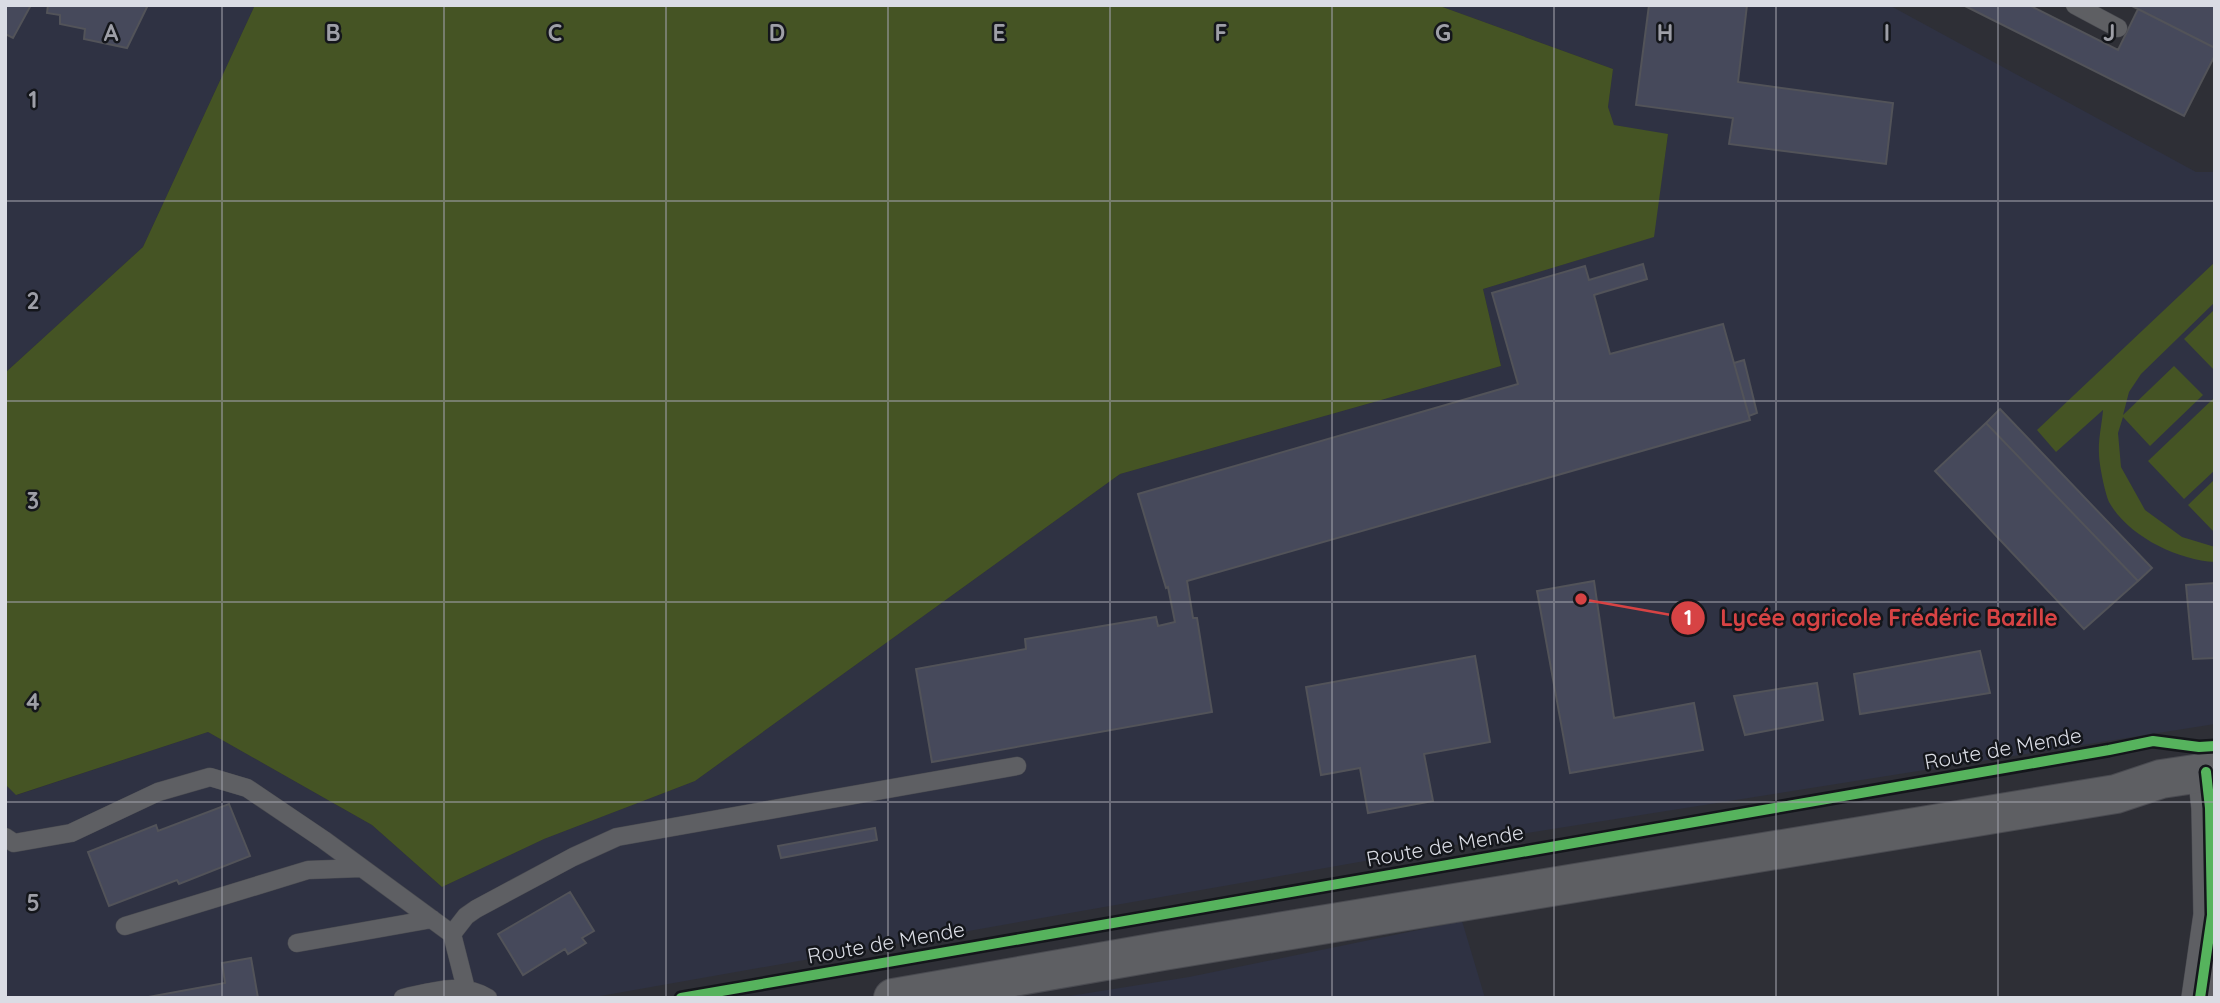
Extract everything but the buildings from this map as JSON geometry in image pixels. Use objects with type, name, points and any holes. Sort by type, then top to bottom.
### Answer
[{"type":"main road","points":[[894,998],[1163,951],[2103,797],[2161,779],[2210,771]]},
{"type":"street","points":[[2200,998],[2212,915],[2210,771]]},
{"type":"lane","points":[[2075,5],[2118,28]]},
{"type":"lane","points":[[452,934],[476,909],[617,837],[1017,766]]},
{"type":"lane","points":[[5,837],[14,843],[71,833],[158,792],[210,777],[247,788],[452,934],[466,989]]},
{"type":"lane","points":[[125,926],[309,870],[361,868]]},
{"type":"lane","points":[[297,943],[432,919]]},
{"type":"lane","points":[[403,998],[444,989],[471,990],[488,998]]},
{"type":"shaded area","points":[[5,5],[255,5],[143,247],[5,373]]},
{"type":"shaded area","points":[[1437,5],[1889,5],[2196,172],[2215,172],[2215,724],[1495,838],[589,998],[5,998],[5,784],[17,795],[208,732],[372,825],[442,887],[544,839],[695,781],[1120,474],[1501,366],[1483,289],[1653,237],[1668,135],[1614,125],[1608,107],[1613,69]]},
{"type":"shaded area","points":[[1462,921],[1485,998],[1057,998],[1189,977]]},
{"type":"green space","points":[[255,5],[1437,5],[1613,69],[1608,107],[1614,125],[1668,134],[1654,237],[1483,289],[1501,366],[1120,474],[695,781],[544,839],[442,887],[372,825],[208,732],[16,795],[5,784],[5,373],[143,247]]},
{"type":"green space","points":[[2215,262],[2215,302],[2141,374],[2129,392],[2123,415],[2174,366],[2203,395],[2150,446],[2123,417],[2118,433],[2121,467],[2145,510],[2182,537],[2215,547],[2215,562],[2185,557],[2155,544],[2117,514],[2107,498],[2100,464],[2099,443],[2103,410],[2056,452],[2037,430]]},
{"type":"green space","points":[[2215,309],[2215,371],[2184,339]]},
{"type":"green space","points":[[2215,397],[2215,470],[2184,499],[2148,461]]},
{"type":"green space","points":[[2215,479],[2215,533],[2188,505]]},
{"type":"cycle path","name":"Route de Mende","points":[[681,998],[2153,741],[2199,747],[2215,746]]},
{"type":"cycle path","points":[[2200,998],[2212,915],[2210,808],[2206,772]]},
{"type":"place","name":"Lycée agricole Frédéric Bazille","points":[[1581,599]]}]
